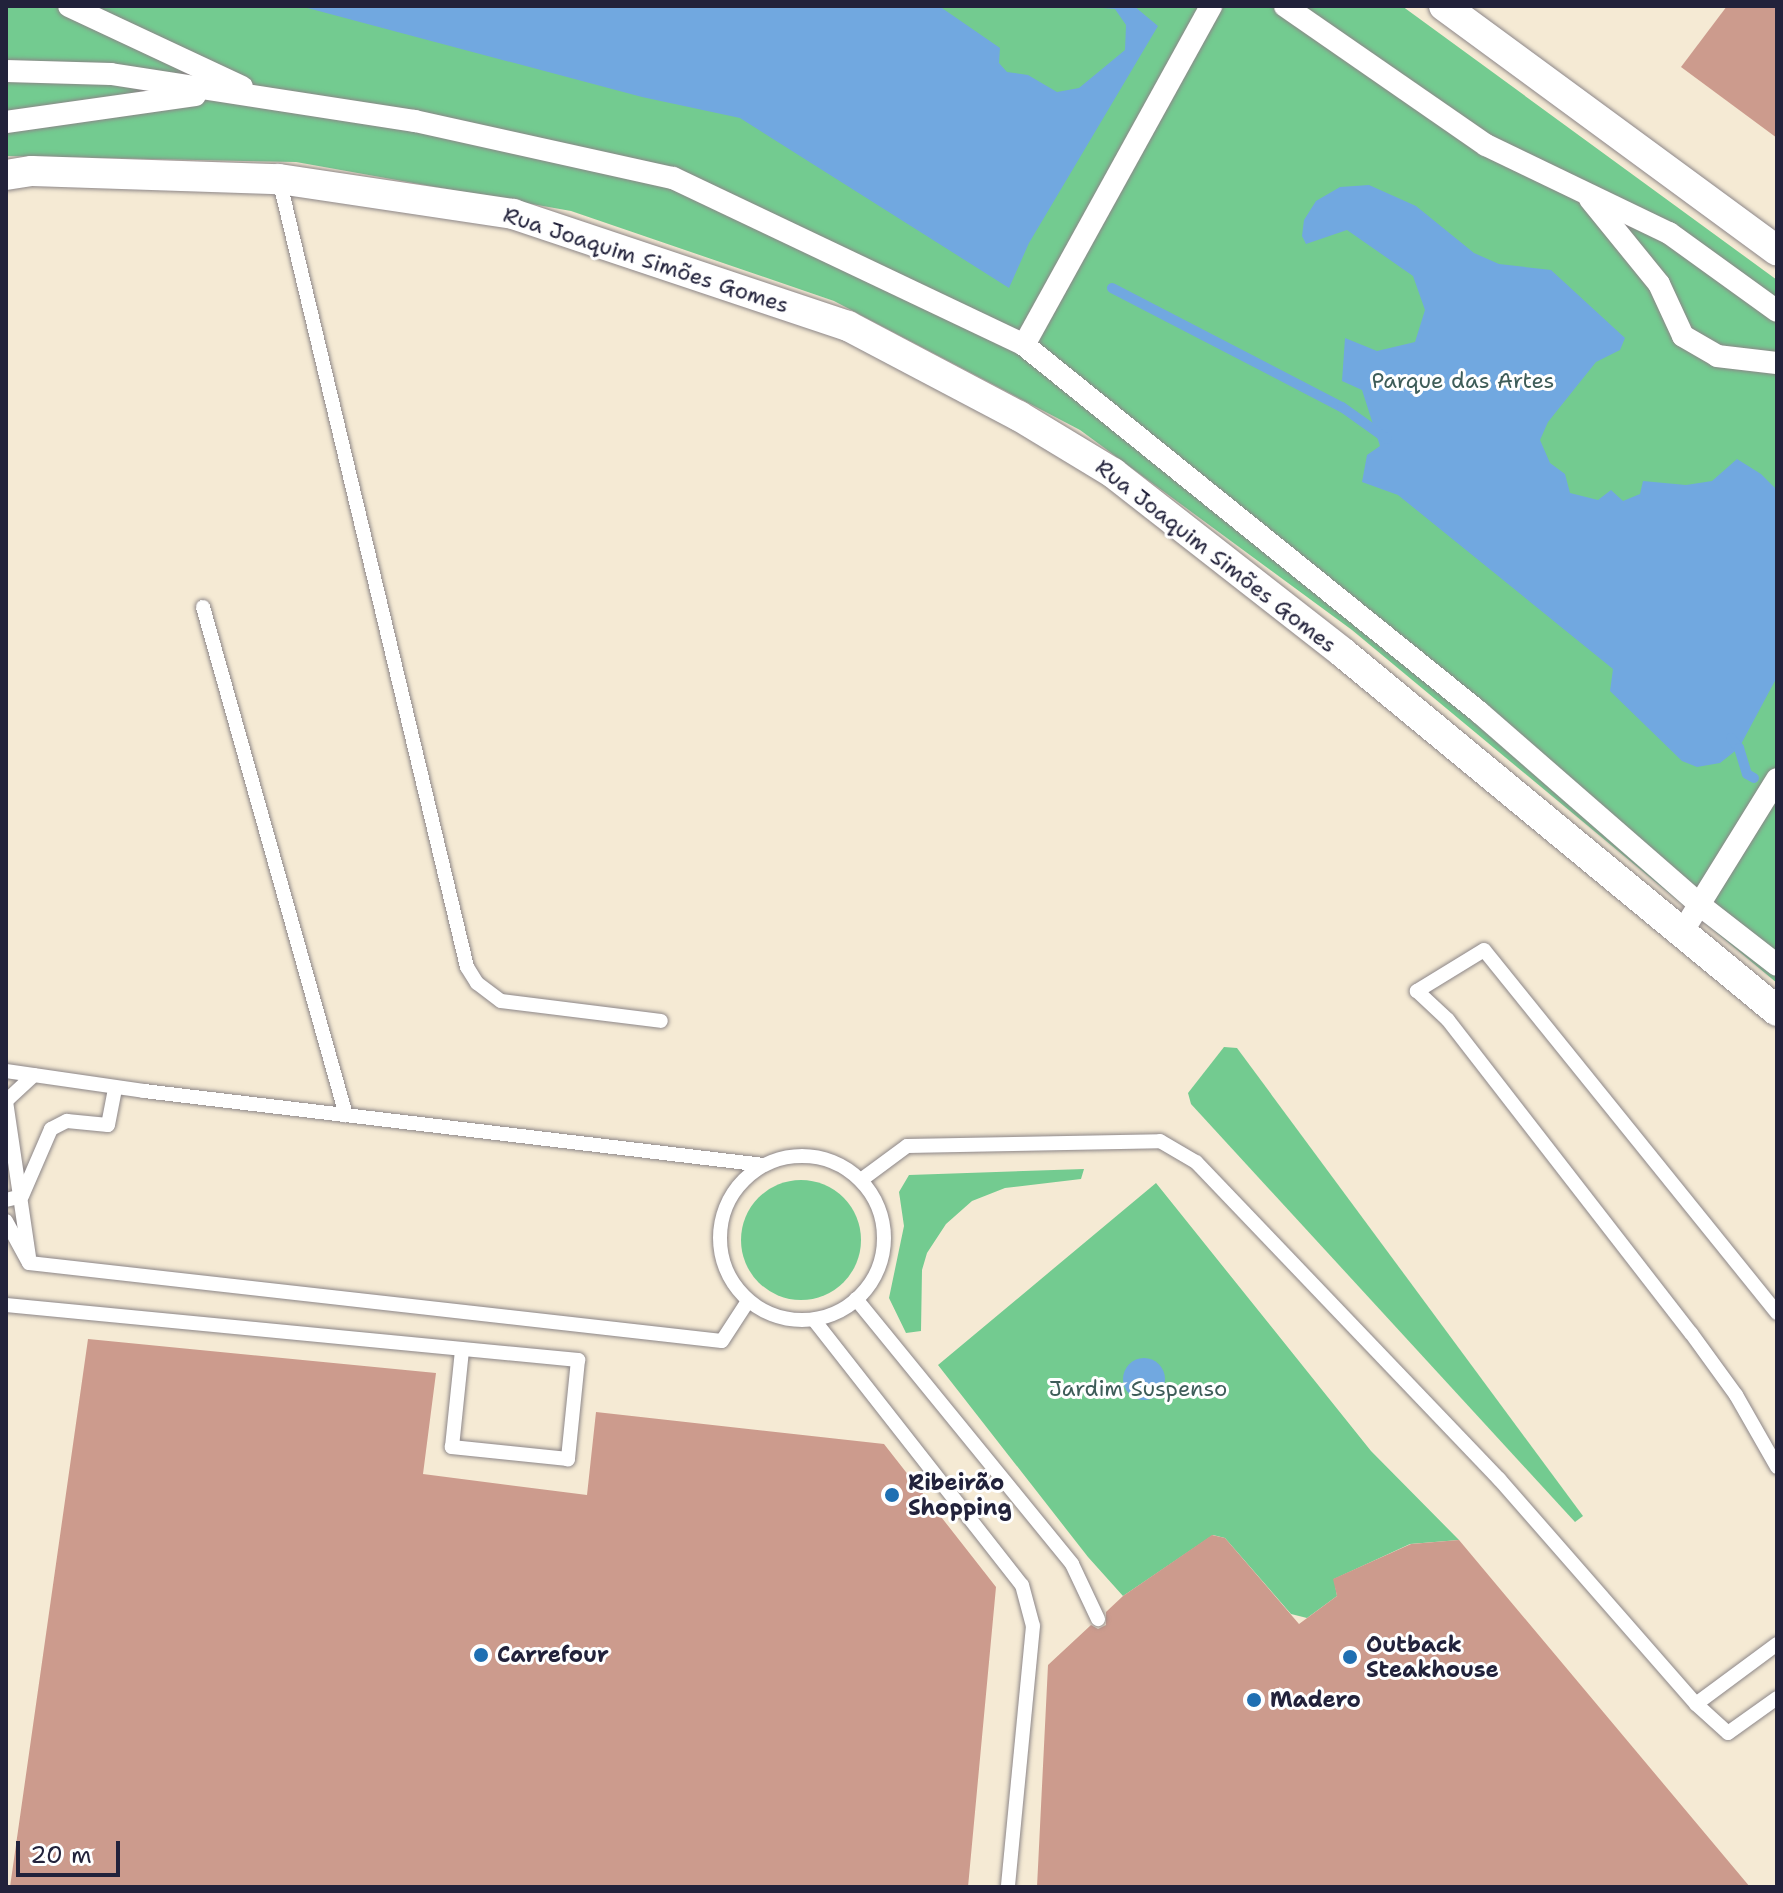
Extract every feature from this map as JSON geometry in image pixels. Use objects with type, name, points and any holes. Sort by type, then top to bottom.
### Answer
[{"type":"street","points":[[69,6],[266,98]]},
{"type":"street","points":[[1024,345],[1211,6]]},
{"type":"street","points":[[1285,6],[1486,145],[1669,233],[1777,311]]},
{"type":"street","points":[[1444,6],[1777,251]]},
{"type":"street","points":[[6,71],[111,74],[415,121],[673,178],[1024,345],[1479,712],[1701,906],[1777,965]]},
{"type":"street","points":[[6,122],[220,91]]},
{"type":"street","name":"Rua Joaquim Simões Gomes","points":[[6,175],[32,171],[279,179],[527,219],[848,326],[1019,416],[1113,473],[1342,652],[1777,1011]]},
{"type":"street","points":[[1583,192],[1659,284],[1683,336],[1717,356],[1777,363]]},
{"type":"street","points":[[1681,934],[1777,779]]},
{"type":"lane","points":[[279,179],[467,967],[477,983],[501,1001],[661,1021]]},
{"type":"lane","points":[[203,607],[346,1115]]},
{"type":"lane","points":[[1777,1313],[1484,950],[1417,991],[1448,1020],[1691,1333],[1736,1395],[1777,1467]]},
{"type":"lane","points":[[6,1071],[115,1088],[764,1165]]},
{"type":"lane","points":[[29,1263],[22,1196],[6,1101],[34,1075]]},
{"type":"lane","points":[[22,1196],[51,1129],[67,1121],[108,1125],[115,1088]]},
{"type":"lane","points":[[861,1180],[907,1146],[1160,1141],[1196,1162],[1499,1479],[1696,1704],[1728,1733],[1777,1698]]},
{"type":"lane","points":[[788,1156],[815,1156],[840,1165],[861,1180],[880,1215],[883,1254],[873,1279],[856,1299],[836,1313],[814,1320],[790,1320],[767,1313],[748,1301],[731,1280],[721,1255],[719,1229],[727,1203],[742,1181],[764,1165],[788,1156]]},
{"type":"lane","points":[[6,1200],[22,1196]]},
{"type":"lane","points":[[6,1221],[29,1263]]},
{"type":"lane","points":[[29,1263],[722,1341],[748,1301]]},
{"type":"lane","points":[[856,1299],[1072,1564],[1098,1619]]},
{"type":"lane","points":[[6,1305],[578,1360],[568,1459],[452,1447],[462,1350]]},
{"type":"lane","points":[[814,1320],[1022,1585],[1033,1626],[1008,1887]]},
{"type":"lane","points":[[1696,1704],[1777,1644]]},
{"type":"green space","name":"Parque das Artes","points":[[6,6],[1402,6],[1777,280],[1777,983],[1352,630],[1080,430],[834,301],[571,211],[296,162],[6,156]]},
{"type":"green space","points":[[1224,1047],[1237,1048],[1583,1516],[1575,1522],[1191,1104],[1188,1093]]},
{"type":"green space","points":[[1084,1169],[1081,1179],[1005,1188],[972,1201],[946,1224],[927,1253],[922,1270],[921,1331],[906,1333],[889,1298],[904,1226],[899,1192],[909,1175]]},
{"type":"green space","points":[[801,1180],[824,1184],[843,1198],[857,1217],[861,1240],[857,1263],[843,1282],[824,1296],[801,1300],[778,1296],[759,1282],[745,1263],[741,1240],[745,1217],[759,1198],[778,1184]]},
{"type":"green space","name":"Jardim Suspenso","points":[[1156,1183],[1371,1451],[1459,1540],[1410,1544],[1334,1579],[1337,1596],[1307,1618],[1291,1614],[1225,1538],[1213,1535],[1123,1596],[1088,1557],[938,1365]]},
{"type":"water","points":[[300,6],[939,6],[1000,48],[999,63],[1007,72],[1028,75],[1057,92],[1079,88],[1125,50],[1126,25],[1115,9],[1079,6],[1134,6],[1158,26],[1029,243],[1009,288],[740,118],[642,97]]},
{"type":"water","points":[[1369,185],[1416,206],[1474,253],[1499,264],[1551,270],[1625,338],[1620,350],[1596,362],[1548,422],[1540,440],[1550,463],[1565,474],[1570,493],[1598,500],[1611,490],[1623,501],[1640,494],[1643,481],[1686,485],[1712,481],[1737,459],[1761,474],[1777,490],[1777,677],[1739,748],[1720,763],[1697,767],[1682,761],[1610,691],[1613,669],[1398,495],[1362,482],[1367,455],[1380,446],[1362,390],[1342,381],[1345,338],[1377,351],[1415,342],[1425,310],[1413,276],[1347,230],[1306,244],[1302,236],[1304,220],[1316,201],[1340,187]]},
{"type":"water","points":[[1144,1358],[1159,1364],[1165,1379],[1159,1394],[1144,1400],[1129,1394],[1123,1379],[1129,1364]]},
{"type":"building","points":[[1727,6],[1777,6],[1777,138],[1681,67]]},
{"type":"building","points":[[88,1339],[436,1373],[423,1474],[587,1495],[596,1412],[884,1444],[996,1587],[968,1887],[10,1887]]},
{"type":"building","points":[[1212,1535],[1225,1538],[1299,1624],[1337,1596],[1333,1579],[1411,1544],[1459,1540],[1750,1887],[1037,1887],[1048,1665],[1091,1625],[1098,1629],[1106,1625],[1106,1612],[1123,1596]]},
{"type":"waterway","points":[[1112,288],[1342,407],[1387,439]]},
{"type":"waterway","points":[[1731,738],[1739,748],[1747,774],[1754,778]]},
{"type":"place","name":"Ribeirão Shopping","points":[[892,1495]]},
{"type":"place","name":"Carrefour","points":[[481,1655]]},
{"type":"place","name":"Outback Steakhouse","points":[[1350,1657]]},
{"type":"place","name":"Madero","points":[[1254,1700]]}]
